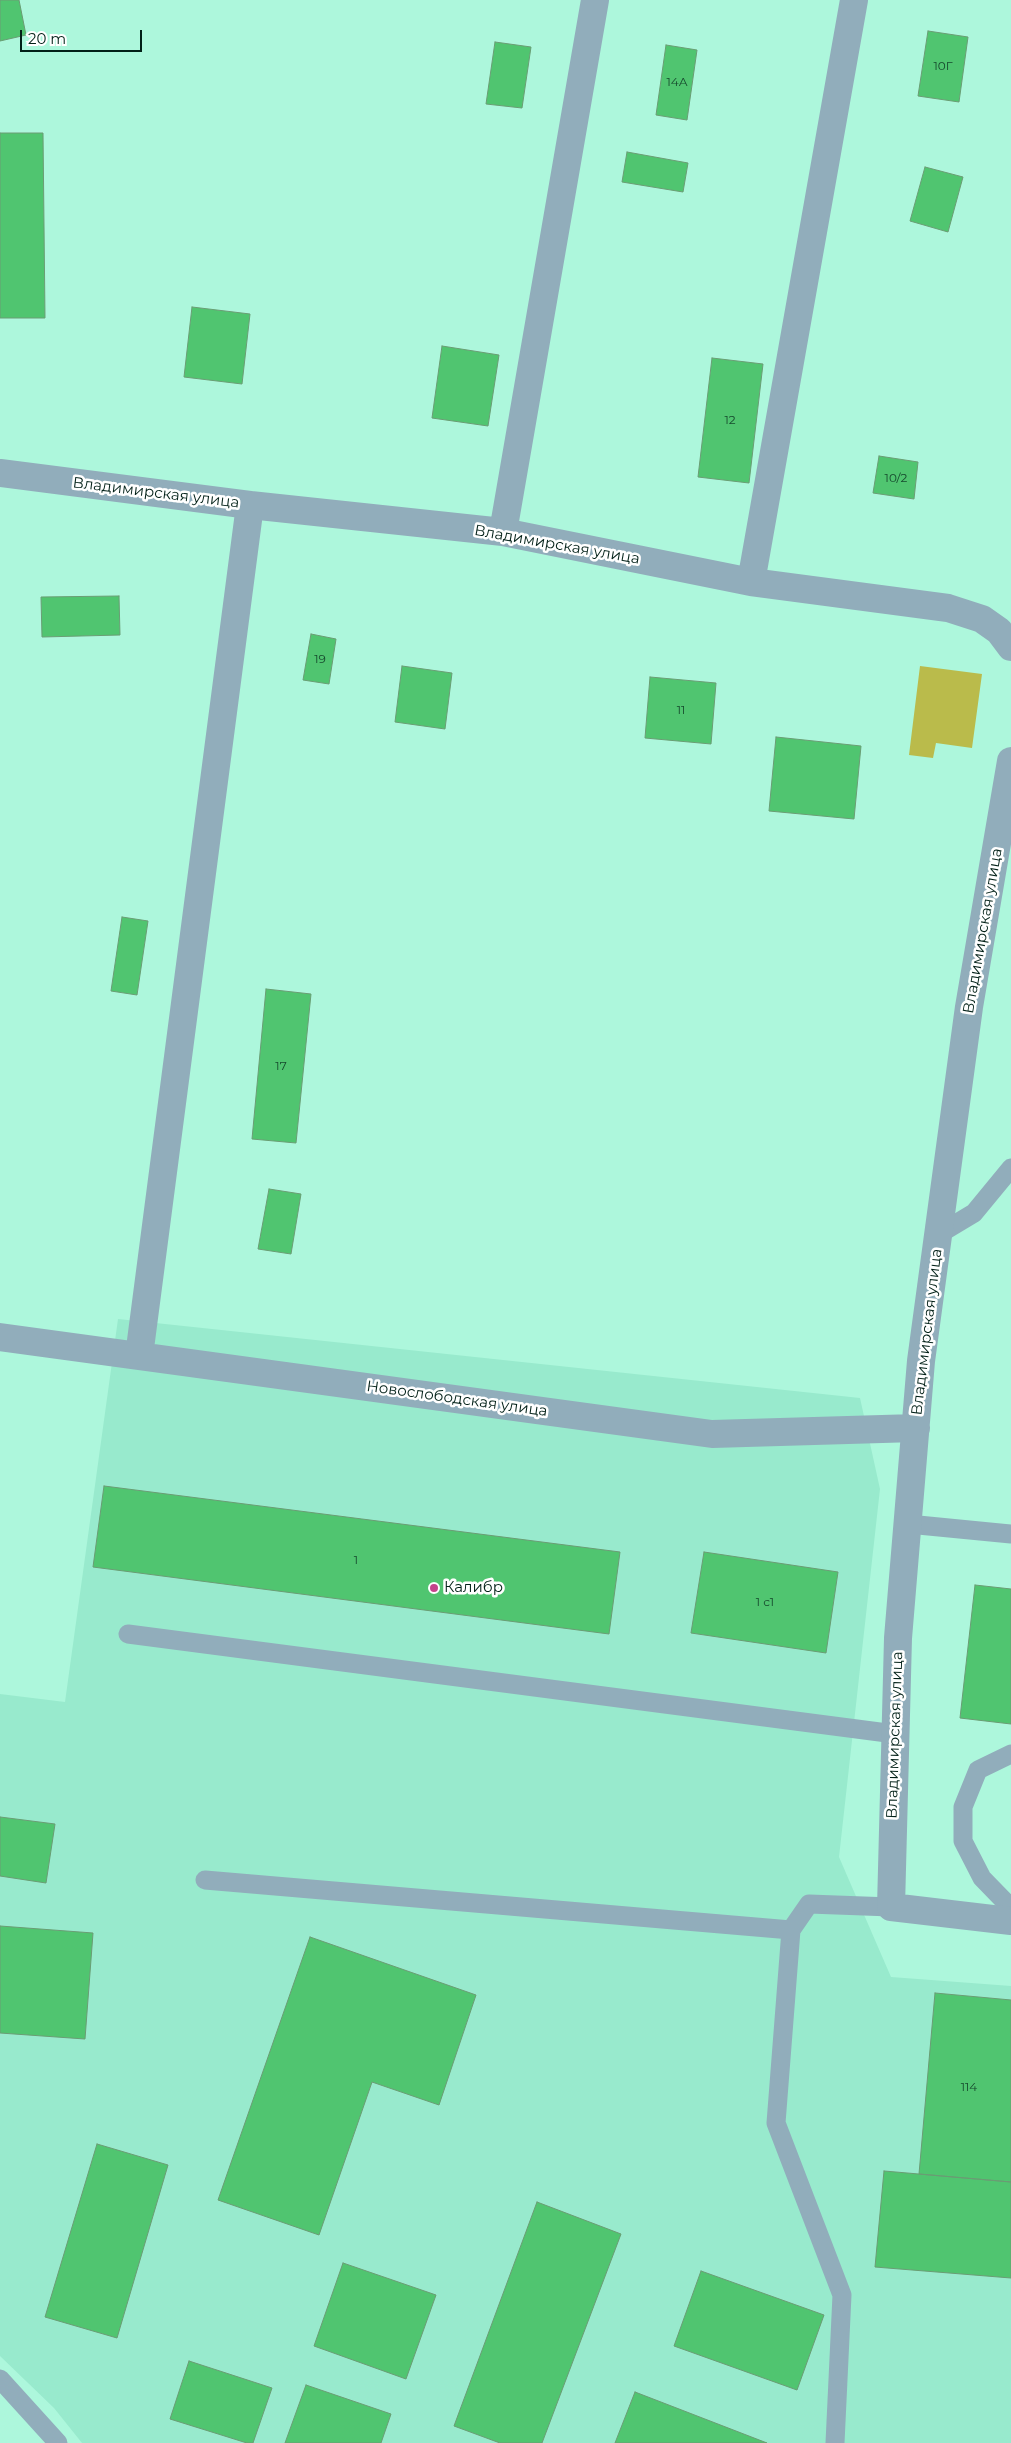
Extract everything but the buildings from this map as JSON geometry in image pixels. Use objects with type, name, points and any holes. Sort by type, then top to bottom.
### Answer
[{"type":"street","points":[[503,532],[595,0]]},
{"type":"street","points":[[751,582],[854,0]]},
{"type":"street","name":"Владимирская улица","points":[[0,473],[250,505],[503,532],[751,582],[948,608],[982,619],[999,631],[1011,646]]},
{"type":"street","points":[[139,1356],[250,505]]},
{"type":"street","name":"Владимирская улица","points":[[891,1907],[898,1638],[922,1361],[969,1007],[1011,761]]},
{"type":"street","name":"Новослободская улица","points":[[0,1337],[712,1434],[916,1428]]},
{"type":"street","points":[[891,1907],[1011,1921]]},
{"type":"lane","points":[[939,1234],[974,1213],[1011,1168]]},
{"type":"lane","points":[[908,1524],[1011,1534]]},
{"type":"lane","points":[[128,1634],[895,1734]]},
{"type":"lane","points":[[1011,1754],[978,1770],[963,1807],[963,1840],[982,1878],[1011,1908]]},
{"type":"lane","points":[[205,1880],[791,1930]]},
{"type":"lane","points":[[835,2443],[842,2295],[776,2123],[791,1930],[809,1904],[891,1907]]},
{"type":"lane","points":[[0,2379],[58,2443]]},
{"type":"shaded area","points":[[920,666],[982,674],[972,748],[936,743],[933,758],[909,755]]},
{"type":"shaded area","points":[[118,1319],[860,1398],[880,1489],[839,1857],[891,1977],[1011,1986],[1011,2443],[82,2443],[54,2408],[0,2356],[0,1694],[65,1702]]},
{"type":"place","name":"Калибр","points":[[434,1588]]}]
